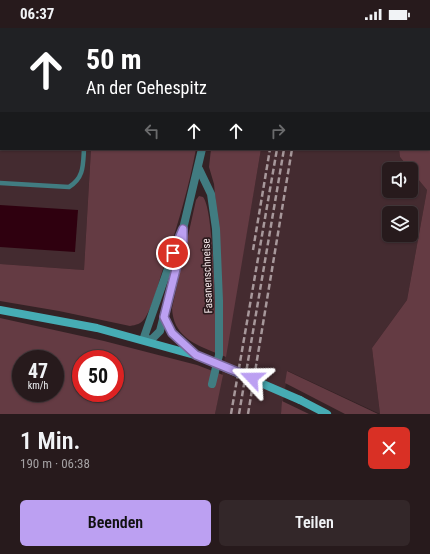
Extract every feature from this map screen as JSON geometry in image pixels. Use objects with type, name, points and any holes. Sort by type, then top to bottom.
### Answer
[{"type":"main road","points":[[0,310],[51,318],[143,340],[197,356],[300,400],[327,414]]},
{"type":"street","points":[[183,229],[183,241],[158,335],[152,339],[143,340],[183,229],[199,169],[202,150]]},
{"type":"street","name":"Fasanenschneise","points":[[199,169],[211,194],[216,230],[219,301],[219,355],[212,384]]},
{"type":"street","points":[[164,317],[172,333],[197,356]]},
{"type":"lane","points":[[0,183],[69,187],[76,182],[81,175],[84,150]]},
{"type":"shaded area","points":[[0,150],[91,150],[84,270],[0,264]]},
{"type":"shaded area","points":[[91,150],[196,150],[181,213],[154,297],[145,318],[140,323],[130,326],[59,311],[0,301],[0,264],[84,270]]},
{"type":"shaded area","points":[[211,150],[261,150],[226,357],[221,355],[219,239],[214,184],[209,167]]},
{"type":"shaded area","points":[[261,150],[399,150],[400,157],[404,162],[382,162],[382,198],[418,198],[418,179],[427,190],[418,240],[418,206],[382,206],[382,242],[418,242],[407,300],[372,348],[380,414],[288,371],[281,414],[215,414]]},
{"type":"shaded area","points":[[399,150],[430,150],[430,414],[380,414],[372,348],[407,300],[427,190],[418,179],[418,162],[404,162],[400,157]]},
{"type":"shaded area","points":[[199,196],[203,197],[207,207],[210,224],[214,271],[216,353],[192,342],[180,332],[173,317],[172,308],[196,200]]},
{"type":"shaded area","points":[[0,205],[78,210],[75,252],[0,247]]},
{"type":"shaded area","points":[[0,318],[104,341],[197,365],[223,375],[215,414],[0,414]]},
{"type":"shaded area","points":[[287,371],[378,414],[345,414],[285,383]]},
{"type":"shaded area","points":[[282,401],[309,414],[281,414]]},
{"type":"railway","points":[[253,250],[270,150]]},
{"type":"railway","points":[[231,414],[277,150]]},
{"type":"railway","points":[[239,414],[284,150]]},
{"type":"railway","points":[[248,414],[292,150]]},
{"type":"route","points":[[173,253],[183,229],[183,241],[164,317],[172,333],[196,355],[252,378]]}]
